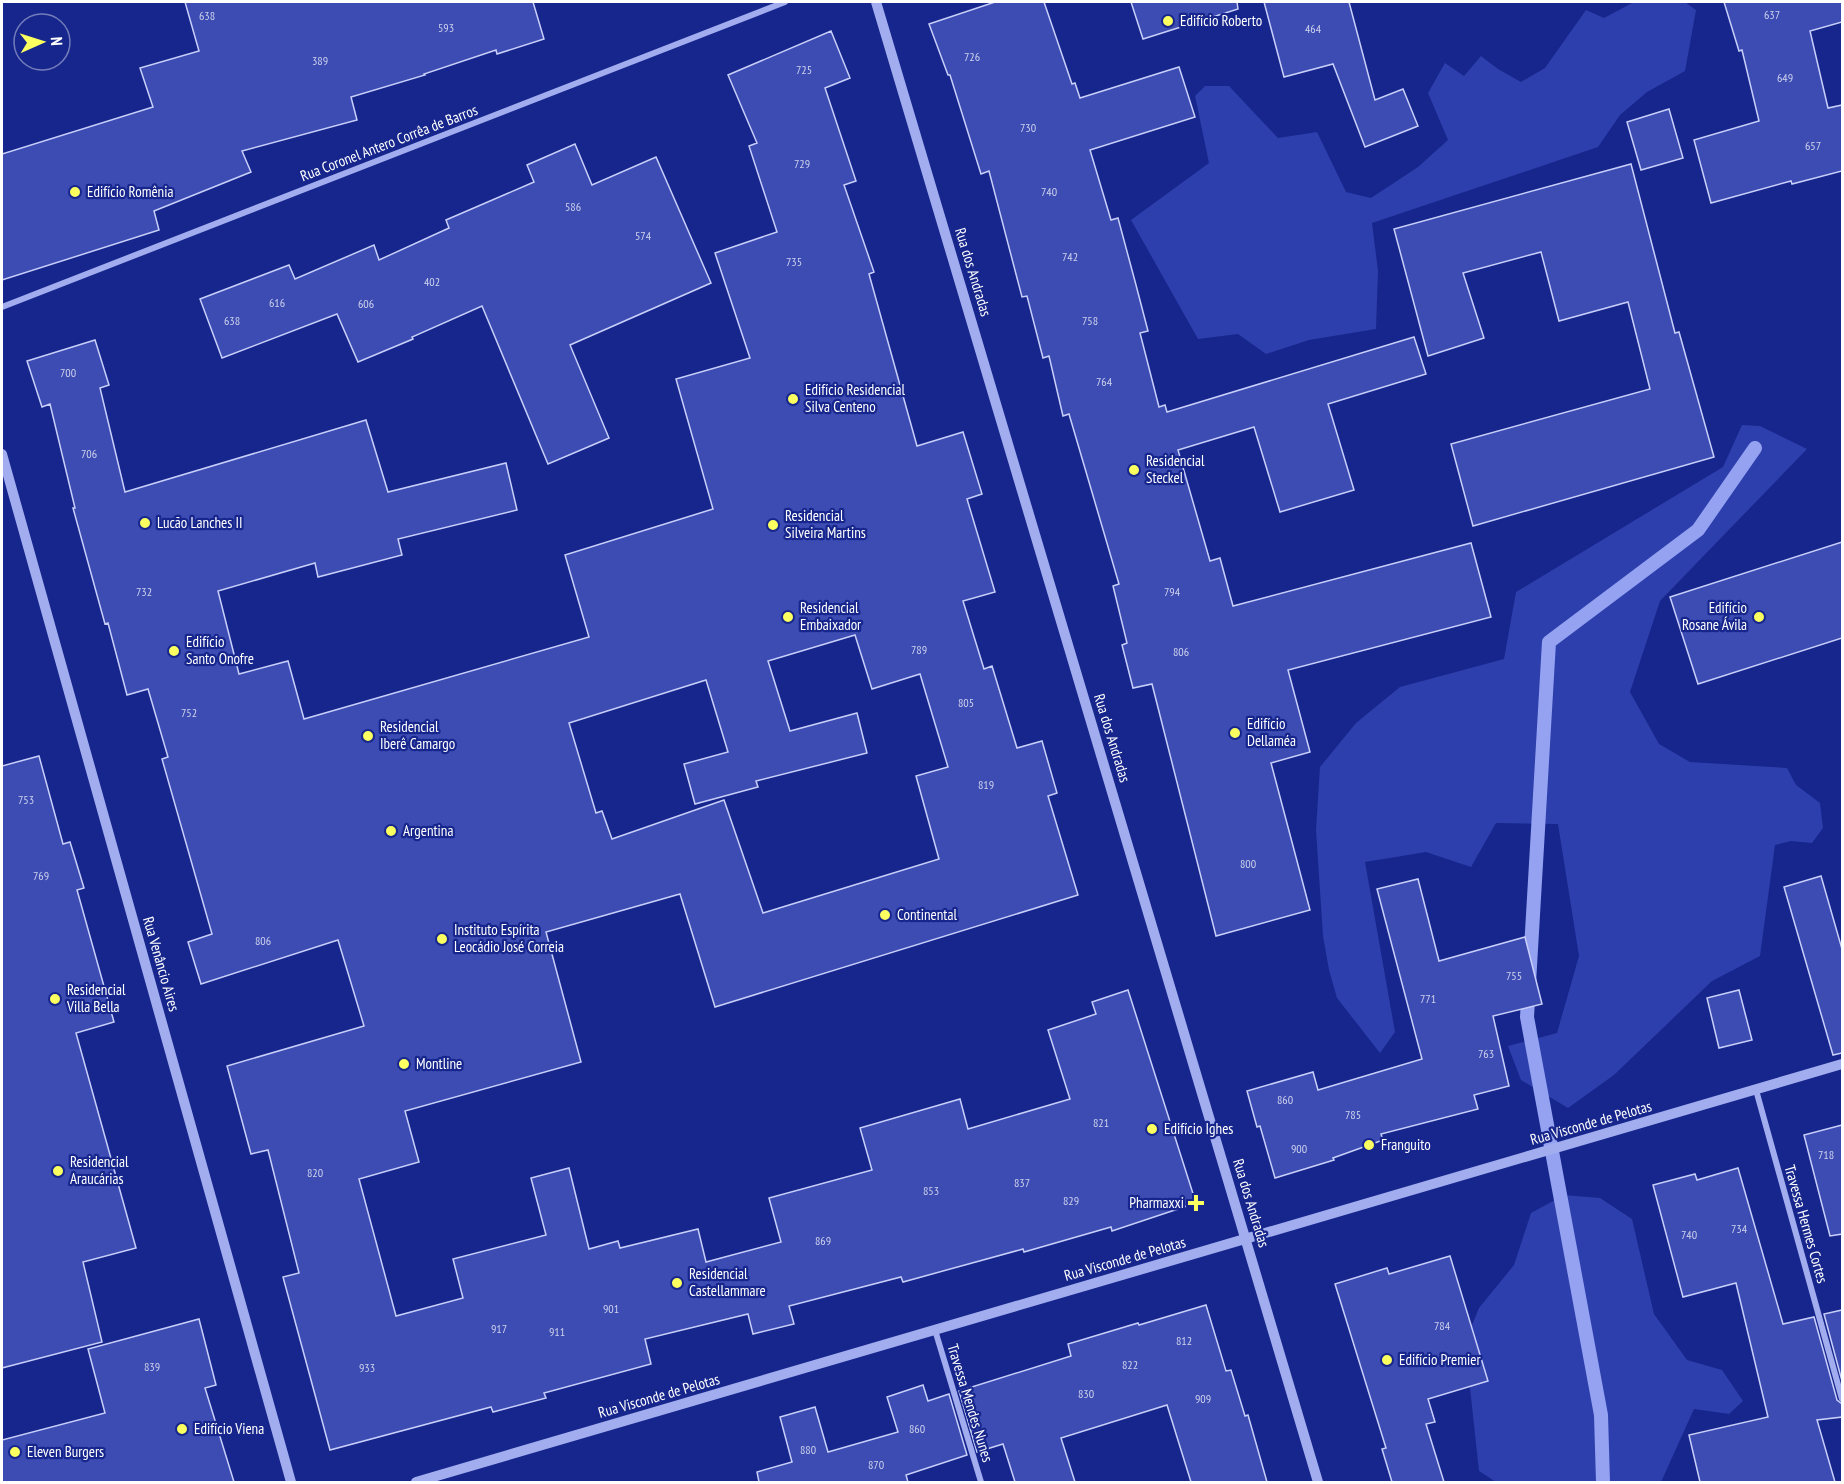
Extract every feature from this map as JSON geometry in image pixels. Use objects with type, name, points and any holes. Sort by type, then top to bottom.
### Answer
[{"type":"street","name":"Rua Coronel Antero Corrêa de Barros","points":[[2,307],[785,2]]},
{"type":"street","name":"Rua dos Andradas","points":[[876,2],[1318,1482]]},
{"type":"street","name":"Rua Venâncio Aires","points":[[2,454],[291,1482]]},
{"type":"street","name":"Rua Visconde de Pelotas","points":[[416,1482],[1842,1064]]},
{"type":"street","name":"Travessa Hermes Cortes","points":[[1756,1090],[1842,1399]]},
{"type":"street","name":"Travessa Mendes Nunes","points":[[935,1330],[981,1482]]},
{"type":"shaded area","points":[[1634,2],[1685,2],[1696,10],[1685,71],[1647,92],[1620,115],[1598,147],[1372,223],[1378,271],[1376,329],[1309,340],[1266,354],[1238,334],[1198,339],[1131,220],[1209,163],[1195,96],[1205,86],[1229,86],[1278,138],[1317,132],[1346,192],[1371,198],[1418,167],[1448,140],[1428,93],[1445,63],[1464,76],[1481,56],[1521,82],[1545,68],[1586,10],[1604,18]]},
{"type":"shaded area","points":[[1742,425],[1760,426],[1807,449],[1660,601],[1630,692],[1659,744],[1690,762],[1787,768],[1796,785],[1820,803],[1823,828],[1812,843],[1791,841],[1775,845],[1760,956],[1712,981],[1614,1075],[1568,1108],[1521,1080],[1508,1046],[1557,1033],[1579,956],[1558,824],[1496,823],[1471,867],[1426,852],[1365,862],[1395,1032],[1380,1053],[1337,998],[1329,970],[1323,936],[1316,830],[1320,767],[1356,723],[1400,687],[1504,659],[1516,592],[1723,467]]},
{"type":"shaded area","points":[[1564,1195],[1600,1198],[1632,1219],[1654,1314],[1687,1360],[1722,1370],[1743,1401],[1729,1414],[1694,1409],[1661,1482],[1496,1482],[1479,1471],[1465,1342],[1479,1308],[1514,1265],[1531,1213]]},
{"type":"building","points":[[185,2],[533,2],[544,39],[497,54],[496,50],[425,75],[351,97],[357,120],[242,151],[251,172],[154,211],[159,230],[2,280],[2,154],[153,107],[140,68],[199,51]]},
{"type":"building","points":[[995,2],[1044,2],[1072,84],[1075,83],[1080,98],[1179,67],[1195,117],[1090,150],[1111,220],[1118,218],[1136,285],[1148,331],[1140,333],[1159,407],[1165,405],[1167,412],[1414,337],[1426,374],[1328,404],[1354,490],[1280,512],[1254,427],[1178,450],[1210,561],[1220,558],[1233,606],[1471,543],[1491,617],[1288,670],[1310,752],[1271,763],[1310,910],[1216,936],[1152,684],[1133,688],[1122,645],[1127,643],[1113,586],[1119,584],[1069,414],[1063,416],[1049,356],[1043,358],[1027,296],[1022,297],[989,171],[981,174],[950,75],[948,75],[929,24]]},
{"type":"building","name":"Edifício Roberto","points":[[1131,2],[1237,2],[1238,9],[1143,39]]},
{"type":"building","points":[[1264,2],[1349,2],[1375,100],[1403,89],[1418,126],[1365,147],[1333,64],[1284,77]]},
{"type":"building","points":[[1724,2],[1842,2],[1842,22],[1810,31],[1828,108],[1842,105],[1842,171],[1792,184],[1791,181],[1711,203],[1694,140],[1759,121],[1742,50],[1739,51]]},
{"type":"building","points":[[831,31],[850,78],[825,88],[856,181],[844,185],[874,272],[869,274],[917,446],[963,432],[982,494],[967,499],[995,592],[963,601],[984,669],[992,666],[1017,748],[1042,741],[1057,793],[1048,796],[1078,895],[715,1007],[680,894],[546,932],[581,1062],[405,1111],[419,1162],[359,1179],[396,1316],[463,1298],[453,1259],[546,1235],[531,1178],[569,1168],[589,1249],[618,1241],[620,1248],[698,1229],[706,1262],[781,1242],[769,1198],[872,1170],[860,1128],[960,1099],[968,1129],[1070,1099],[1048,1030],[1096,1014],[1092,1002],[1128,990],[1196,1203],[1112,1231],[1111,1227],[1024,1252],[1023,1249],[903,1282],[901,1277],[789,1306],[794,1324],[753,1334],[748,1314],[645,1339],[651,1364],[544,1393],[546,1398],[493,1412],[491,1407],[330,1450],[283,1277],[299,1273],[268,1150],[251,1154],[227,1066],[364,1026],[338,940],[201,984],[188,942],[212,934],[162,759],[168,757],[148,689],[127,695],[73,508],[75,508],[50,404],[42,407],[27,361],[95,340],[109,385],[100,388],[125,492],[366,420],[388,492],[506,463],[517,510],[398,539],[402,555],[318,577],[315,563],[218,591],[239,674],[288,661],[304,719],[589,637],[565,555],[713,509],[676,379],[750,358],[715,253],[777,232],[749,146],[757,143],[728,75]],"holes":[[[855,635],[872,689],[920,674],[948,767],[916,776],[939,859],[763,913],[724,800],[612,839],[602,811],[596,813],[569,723],[706,680],[728,752],[684,764],[695,804],[758,787],[756,781],[867,753],[857,713],[790,731],[768,661]]]},
{"type":"building","points":[[1669,109],[1683,158],[1641,170],[1627,122]]},
{"type":"building","points":[[575,144],[592,185],[656,157],[711,283],[570,345],[609,438],[548,464],[482,306],[358,362],[337,314],[222,358],[200,299],[289,265],[295,279],[374,245],[379,260],[449,228],[446,220],[534,182],[527,165]]},
{"type":"building","points":[[1631,164],[1675,333],[1679,332],[1714,457],[1473,526],[1451,444],[1650,389],[1628,302],[1559,321],[1541,252],[1463,273],[1484,338],[1428,356],[1394,229]]},
{"type":"building","name":"Edifício Rosane Ávila","points":[[1842,542],[1842,638],[1698,684],[1670,597]]},
{"type":"building","points":[[39,756],[63,844],[70,842],[84,888],[77,890],[114,1022],[76,1033],[136,1248],[83,1262],[102,1342],[2,1368],[2,766]]},
{"type":"building","points":[[1821,876],[1842,949],[1842,1053],[1833,1055],[1784,887]]},
{"type":"building","points":[[1418,879],[1439,961],[1525,937],[1542,1004],[1493,1016],[1509,1086],[1474,1095],[1478,1109],[1381,1134],[1383,1140],[1333,1158],[1334,1160],[1275,1178],[1247,1091],[1313,1072],[1318,1090],[1422,1059],[1377,889]]},
{"type":"building","points":[[1739,990],[1752,1040],[1719,1048],[1707,998]]},
{"type":"building","points":[[1842,1125],[1842,1234],[1830,1236],[1804,1135]]},
{"type":"building","points":[[1738,1168],[1783,1324],[1814,1317],[1837,1400],[1842,1404],[1842,1417],[1817,1420],[1835,1482],[1700,1482],[1689,1435],[1768,1417],[1736,1283],[1683,1297],[1653,1185],[1695,1174],[1697,1180]]},
{"type":"building","points":[[1450,1256],[1488,1381],[1428,1399],[1435,1422],[1426,1424],[1444,1482],[1392,1482],[1382,1449],[1386,1448],[1335,1284],[1387,1268],[1389,1274]]},
{"type":"building","points":[[1206,1305],[1226,1371],[1231,1370],[1245,1416],[1248,1415],[1267,1482],[1191,1482],[1167,1405],[1061,1438],[1075,1482],[1015,1482],[1003,1444],[977,1452],[959,1391],[1071,1356],[1068,1344]]},
{"type":"building","points":[[1842,1310],[1842,1381],[1824,1314]]},
{"type":"building","points":[[199,1319],[216,1385],[205,1388],[234,1482],[2,1482],[2,1440],[105,1413],[88,1349]]},
{"type":"building","points":[[923,1385],[928,1401],[949,1394],[967,1455],[906,1475],[908,1482],[759,1482],[757,1472],[792,1462],[780,1417],[815,1407],[828,1452],[898,1432],[887,1397]]},
{"type":"waterway","points":[[1603,1482],[1601,1415],[1527,1017],[1549,642],[1698,530],[1755,448]]},
{"type":"place","name":"Edifício Roberto","points":[[1168,21]]},
{"type":"place","name":"Edifício Romênia","points":[[75,192]]},
{"type":"place","name":"Edifício Residencial Silva Centeno","points":[[793,399]]},
{"type":"place","name":"Residencial Steckel","points":[[1134,470]]},
{"type":"place","name":"Lucão Lanches II","points":[[145,523]]},
{"type":"place","name":"Residencial Silveira Martins","points":[[773,525]]},
{"type":"place","name":"Residencial Embaixador","points":[[788,617]]},
{"type":"place","name":"Edifício Rosane Ávila","points":[[1759,617]]},
{"type":"place","name":"Edifício Santo Onofre","points":[[174,651]]},
{"type":"place","name":"Edifício Dellaméa","points":[[1235,733]]},
{"type":"place","name":"Residencial Iberê Camargo","points":[[368,736]]},
{"type":"place","name":"Argentina","points":[[391,831]]},
{"type":"place","name":"Continental","points":[[885,915]]},
{"type":"place","name":"Instituto Espírita Leocádio José Correia","points":[[442,939]]},
{"type":"place","name":"Residencial Villa Bella","points":[[55,999]]},
{"type":"place","name":"Montline","points":[[404,1064]]},
{"type":"place","name":"Edifício Ighes","points":[[1152,1129]]},
{"type":"place","name":"Franguito","points":[[1369,1145]]},
{"type":"place","name":"Residencial Araucárias","points":[[58,1171]]},
{"type":"place","name":"Pharmaxxi","points":[[1196,1203]]},
{"type":"place","name":"Residencial Castellammare","points":[[677,1283]]},
{"type":"place","name":"Edifício Premier","points":[[1387,1360]]},
{"type":"place","name":"Edifício Viena","points":[[182,1429]]},
{"type":"place","name":"Eleven Burgers","points":[[15,1452]]}]
